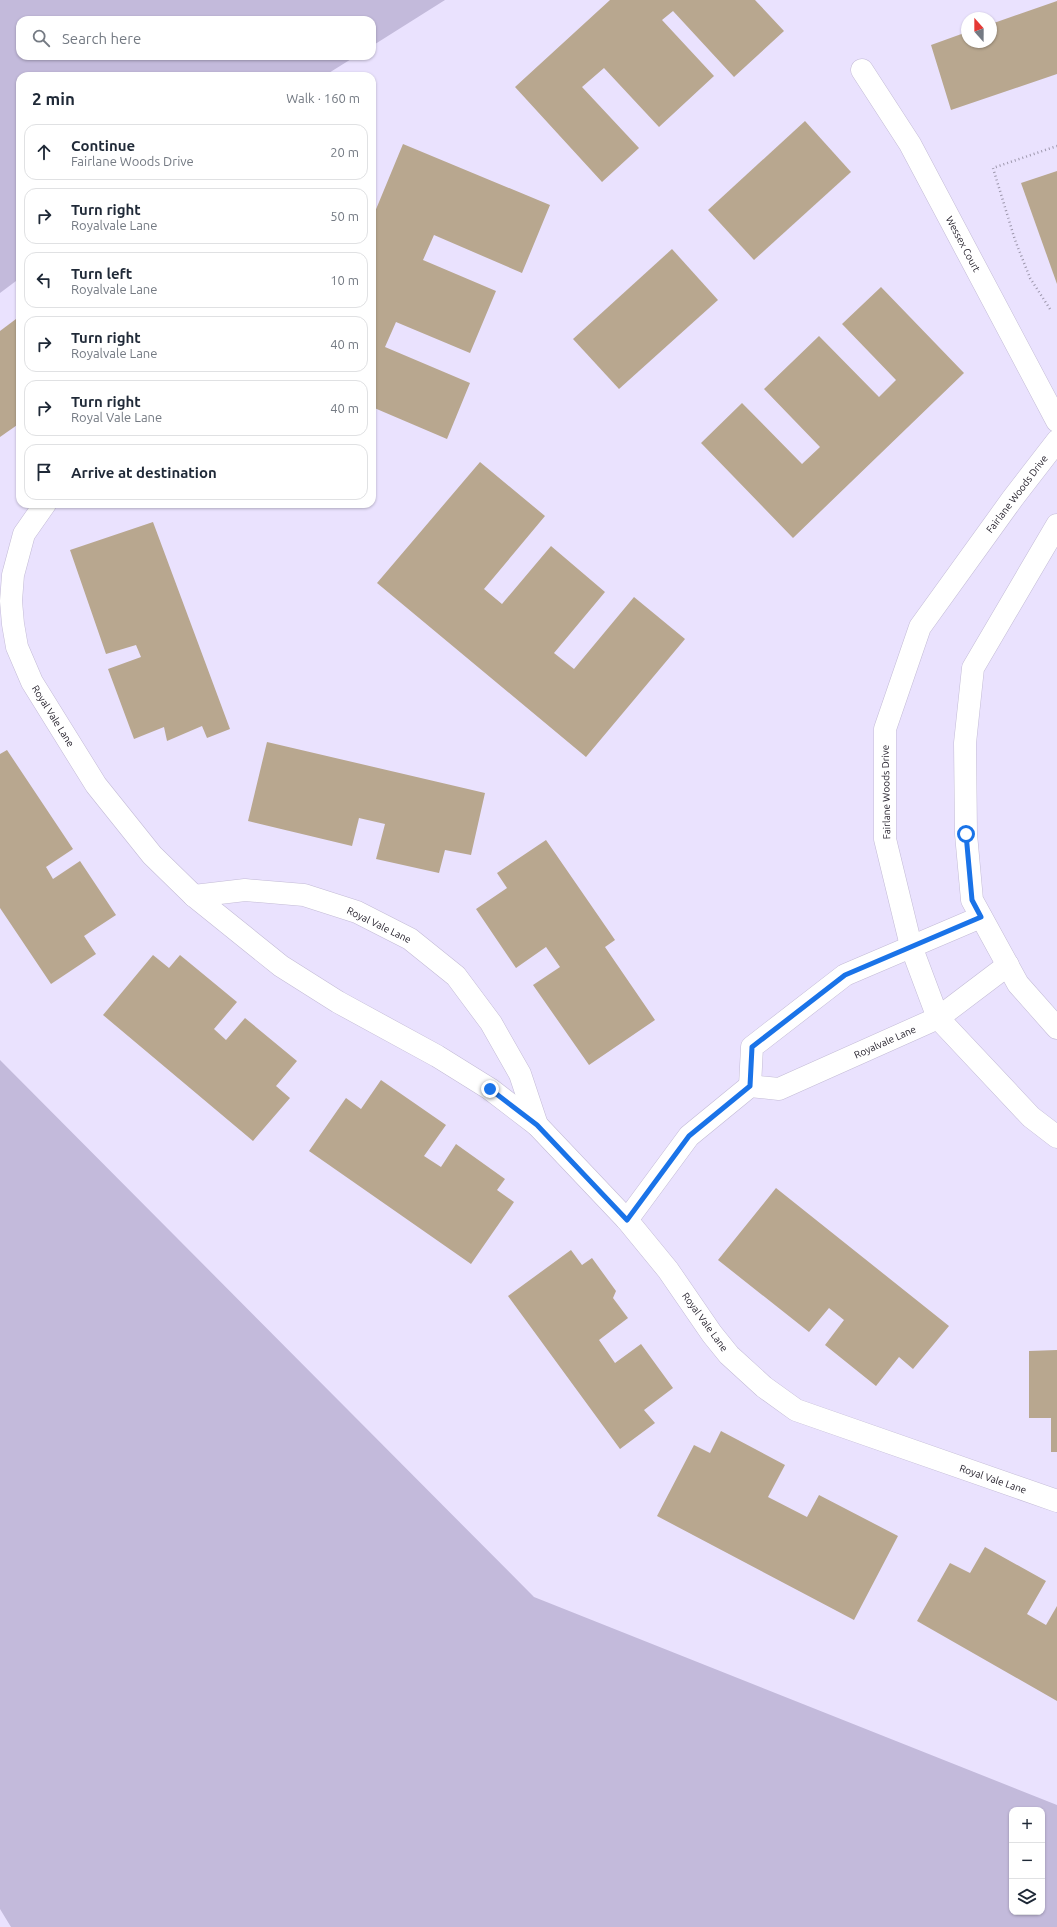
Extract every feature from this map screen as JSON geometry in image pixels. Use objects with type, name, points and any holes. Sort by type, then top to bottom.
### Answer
[{"type":"street","name":"Wessex Court","points":[[862,70],[910,144],[1057,421]]},
{"type":"street","name":"Fairlane Woods Drive","points":[[1057,440],[1013,498],[920,627],[885,729],[885,839],[911,946],[938,1018],[1031,1117],[1057,1137]]},
{"type":"street","name":"Royal Vale Lane","points":[[42,508],[24,534],[12,575],[11,601],[17,646],[32,682],[96,785],[152,855],[194,896],[281,966],[338,1002],[437,1056],[490,1089],[537,1125],[627,1220],[668,1270],[712,1334],[729,1355],[764,1388],[796,1410],[1057,1501]]},
{"type":"street","points":[[1057,525],[973,668],[965,743],[966,834],[972,900],[1018,984],[1057,1028]]},
{"type":"street","name":"Royal Vale Lane","points":[[194,896],[245,890],[304,895],[357,912],[410,939],[456,976],[491,1023],[520,1074],[537,1125]]},
{"type":"street","points":[[627,1220],[689,1136],[750,1086],[752,1047],[845,975],[981,917]]},
{"type":"street","name":"Royalvale Lane","points":[[750,1086],[779,1089],[938,1018],[1008,965]]},
{"type":"path","points":[[1050,309],[1030,278],[1015,240],[992,168],[1057,146]]},
{"type":"shaded area","points":[[0,0],[445,0],[376,43],[376,16],[16,16],[16,60],[350,60],[330,72],[16,72],[16,281],[0,293]]},
{"type":"shaded area","points":[[0,1060],[534,1597],[1057,1805],[1057,1927],[11,1927],[0,1909]]},
{"type":"building","points":[[610,0],[755,0],[784,31],[734,77],[673,11],[662,20],[714,76],[659,127],[604,68],[582,87],[639,148],[602,182],[515,87]]},
{"type":"building","points":[[1057,1],[1057,74],[951,110],[931,45],[961,34],[961,48],[997,48],[997,22]]},
{"type":"building","points":[[805,121],[851,172],[754,260],[708,210]]},
{"type":"building","points":[[403,144],[550,205],[522,273],[434,235],[423,260],[496,291],[470,353],[396,322],[385,347],[470,383],[447,439],[376,409],[376,209]]},
{"type":"building","points":[[1057,171],[1057,284],[1021,183]]},
{"type":"building","points":[[672,249],[718,300],[619,389],[573,339]]},
{"type":"building","points":[[881,287],[964,373],[793,538],[701,443],[742,403],[802,464],[820,447],[764,389],[819,336],[879,397],[896,380],[842,324]]},
{"type":"building","points":[[16,319],[16,426],[0,437],[0,331]]},
{"type":"building","points":[[480,462],[545,516],[484,589],[502,604],[551,546],[605,592],[554,653],[574,669],[634,597],[685,639],[586,757],[377,583]]},
{"type":"building","points":[[153,522],[230,729],[207,738],[202,726],[167,741],[164,727],[134,739],[108,669],[141,657],[136,645],[106,654],[70,550]]},
{"type":"building","points":[[267,742],[485,793],[471,855],[445,850],[439,873],[376,859],[385,824],[359,818],[352,846],[248,821]]},
{"type":"building","points":[[7,750],[73,849],[46,867],[53,879],[80,861],[116,915],[84,936],[96,954],[51,984],[0,908],[0,754]]},
{"type":"building","points":[[546,840],[615,940],[605,947],[655,1020],[589,1065],[533,985],[560,967],[546,947],[516,968],[476,909],[507,888],[497,873]]},
{"type":"building","points":[[153,955],[169,968],[180,955],[237,1002],[214,1029],[226,1040],[245,1018],[297,1061],[276,1086],[290,1098],[253,1141],[103,1015]]},
{"type":"building","points":[[381,1080],[446,1125],[424,1156],[441,1167],[456,1144],[505,1179],[497,1190],[514,1202],[471,1264],[309,1151],[346,1098],[361,1109]]},
{"type":"building","points":[[776,1188],[949,1326],[913,1369],[899,1357],[876,1386],[825,1345],[844,1320],[829,1308],[809,1332],[718,1260]]},
{"type":"building","points":[[571,1250],[582,1265],[592,1258],[616,1291],[613,1298],[628,1318],[599,1340],[615,1363],[641,1344],[673,1388],[644,1410],[655,1423],[620,1449],[508,1296]]},
{"type":"building","points":[[1057,1350],[1057,1452],[1051,1452],[1051,1418],[1029,1418],[1029,1351]]},
{"type":"building","points":[[721,1431],[785,1465],[768,1497],[807,1517],[819,1495],[898,1536],[854,1620],[657,1516],[694,1445],[710,1453]]},
{"type":"building","points":[[985,1547],[1046,1581],[1027,1614],[1046,1625],[1057,1606],[1057,1701],[917,1621],[950,1563],[970,1573]]},
{"type":"route","points":[[490,1089],[537,1125],[627,1220],[689,1136],[750,1086],[752,1047],[845,975],[981,917],[972,900],[966,834]]}]
